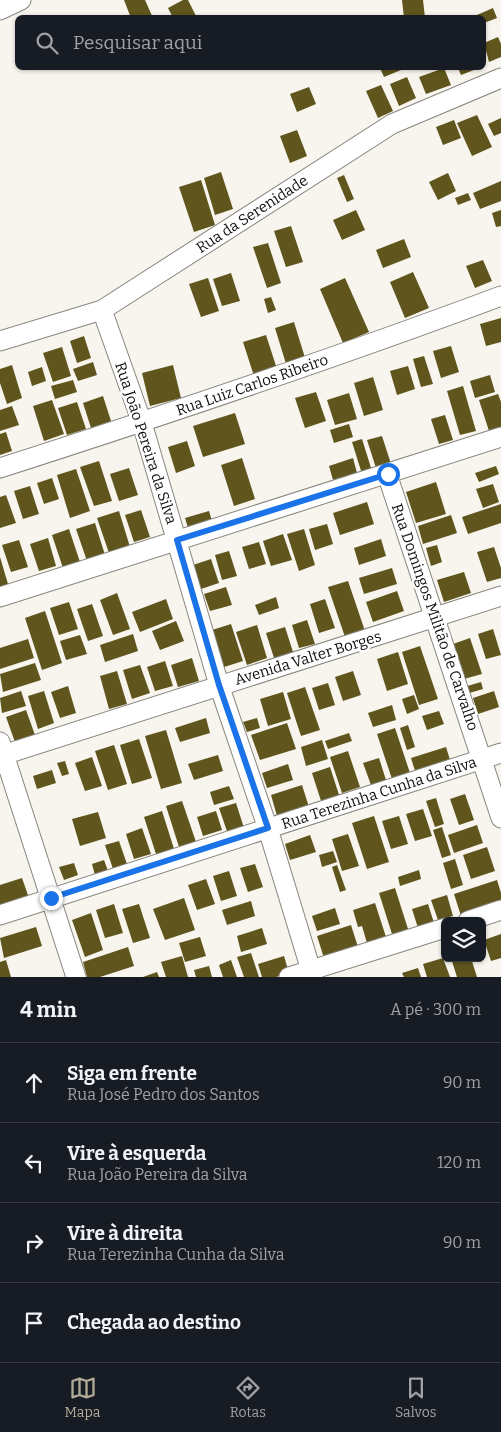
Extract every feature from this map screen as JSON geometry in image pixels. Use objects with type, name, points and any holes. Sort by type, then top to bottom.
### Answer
[{"type":"street","points":[[0,10],[21,0]]},
{"type":"street","name":"Rua da Serenidade","points":[[0,341],[102,310],[392,124],[501,78]]},
{"type":"street","name":"Rua Luiz Carlos Ribeiro","points":[[0,468],[142,423],[362,348],[501,296]]},
{"type":"street","name":"Rua João Pereira da Silva","points":[[102,310],[142,423],[219,685],[268,828],[312,974]]},
{"type":"street","points":[[0,598],[501,437]]},
{"type":"street","name":"Rua Domingos Militão de Carvalho","points":[[388,474],[501,818]]},
{"type":"street","name":"Avenida Valter Borges","points":[[1,751],[436,618],[501,596]]},
{"type":"street","points":[[1,751],[76,977]]},
{"type":"street","name":"Rua Terezinha Cunha da Silva","points":[[0,915],[501,753]]},
{"type":"street","points":[[480,917],[501,910]]},
{"type":"street","points":[[290,977],[312,974],[441,929]]},
{"type":"building","points":[[124,0],[145,0],[152,15],[130,15]]},
{"type":"building","points":[[183,0],[188,0],[196,15],[172,15],[168,8]]},
{"type":"building","points":[[402,0],[423,0],[425,15],[404,15]]},
{"type":"building","points":[[493,8],[497,18],[486,22],[486,15],[477,15]]},
{"type":"building","points":[[498,37],[501,44],[501,57],[489,62],[486,42]]},
{"type":"building","points":[[381,70],[401,70],[384,77]]},
{"type":"building","points":[[438,70],[445,70],[451,85],[426,94],[419,77]]},
{"type":"building","points":[[459,70],[474,70],[461,75]]},
{"type":"building","points":[[407,77],[416,98],[399,106],[390,84]]},
{"type":"building","points":[[381,85],[393,111],[378,118],[366,91]]},
{"type":"building","points":[[309,87],[316,104],[297,112],[290,94]]},
{"type":"building","points":[[477,115],[492,147],[472,156],[457,123]]},
{"type":"building","points":[[501,118],[501,133],[494,136],[488,124]]},
{"type":"building","points":[[454,120],[461,138],[443,145],[436,127]]},
{"type":"building","points":[[297,130],[307,156],[290,163],[280,136]]},
{"type":"building","points":[[221,172],[233,209],[215,215],[204,178]]},
{"type":"building","points":[[448,173],[456,191],[438,200],[429,182]]},
{"type":"building","points":[[344,175],[354,199],[347,202],[337,178]]},
{"type":"building","points":[[201,180],[215,225],[194,232],[179,187]]},
{"type":"building","points":[[501,181],[501,201],[480,209],[473,193]]},
{"type":"building","points":[[468,193],[471,200],[458,205],[455,198]]},
{"type":"building","points":[[356,210],[365,230],[342,240],[333,220]]},
{"type":"building","points":[[501,210],[501,226],[496,227],[492,213]]},
{"type":"building","points":[[291,226],[303,262],[286,267],[274,231]]},
{"type":"building","points":[[404,239],[411,257],[383,268],[376,250]]},
{"type":"building","points":[[268,243],[281,283],[267,288],[253,247]]},
{"type":"building","points":[[483,260],[492,281],[475,288],[466,266]]},
{"type":"building","points":[[413,272],[429,308],[405,318],[390,282]]},
{"type":"building","points":[[231,273],[240,301],[222,306],[213,279]]},
{"type":"building","points":[[208,278],[219,311],[201,317],[189,284]]},
{"type":"building","points":[[345,278],[369,332],[343,343],[320,289]]},
{"type":"building","points":[[271,297],[276,310],[268,313],[264,299]]},
{"type":"building","points":[[501,318],[501,342],[486,346],[480,324]]},
{"type":"building","points":[[294,322],[306,361],[287,367],[275,328]]},
{"type":"building","points":[[266,335],[277,369],[254,376],[243,342]]},
{"type":"building","points":[[84,336],[91,358],[77,363],[70,341]]},
{"type":"building","points":[[451,346],[459,372],[441,378],[433,351]]},
{"type":"building","points":[[62,347],[71,376],[53,382],[43,353]]},
{"type":"building","points":[[424,356],[433,384],[421,387],[413,359]]},
{"type":"building","points":[[93,362],[97,375],[78,381],[73,369]]},
{"type":"building","points":[[12,365],[22,398],[7,404],[0,383],[0,369]]},
{"type":"building","points":[[173,365],[181,398],[150,406],[142,373]]},
{"type":"building","points":[[408,366],[415,389],[397,395],[390,371]]},
{"type":"building","points":[[42,367],[46,381],[32,386],[28,372]]},
{"type":"building","points":[[490,375],[495,392],[475,398],[470,381]]},
{"type":"building","points":[[373,377],[383,410],[364,416],[354,383]]},
{"type":"building","points":[[73,380],[77,392],[55,399],[51,386]]},
{"type":"building","points":[[463,386],[476,431],[460,435],[447,391]]},
{"type":"building","points":[[316,392],[326,421],[305,428],[295,398]]},
{"type":"building","points":[[349,393],[357,419],[335,425],[327,400]]},
{"type":"building","points":[[498,394],[501,402],[501,428],[489,431],[479,400]]},
{"type":"building","points":[[103,396],[111,421],[91,428],[83,403]]},
{"type":"building","points":[[52,400],[64,434],[44,441],[33,406]]},
{"type":"building","points":[[77,402],[86,429],[67,435],[58,408]]},
{"type":"building","points":[[12,406],[19,425],[0,431],[0,410]]},
{"type":"building","points":[[235,413],[245,444],[203,457],[193,426]]},
{"type":"building","points":[[445,415],[453,440],[439,444],[431,419]]},
{"type":"building","points":[[349,424],[353,437],[334,443],[330,430]]},
{"type":"building","points":[[6,432],[12,451],[0,455],[0,434]]},
{"type":"building","points":[[382,436],[392,467],[377,471],[367,440]]},
{"type":"building","points":[[362,439],[372,471],[362,474],[352,442]]},
{"type":"building","points":[[187,441],[195,466],[176,473],[168,447]]},
{"type":"building","points":[[242,458],[255,499],[234,506],[221,465]]},
{"type":"building","points":[[353,458],[357,473],[333,480],[329,466]]},
{"type":"building","points":[[99,461],[112,501],[94,506],[80,467]]},
{"type":"building","points":[[496,466],[499,474],[479,482],[475,473]]},
{"type":"building","points":[[129,468],[138,495],[119,501],[110,474]]},
{"type":"building","points":[[76,469],[90,511],[70,518],[57,475]]},
{"type":"building","points":[[52,478],[59,499],[44,504],[37,483]]},
{"type":"building","points":[[436,482],[446,514],[416,523],[406,492]]},
{"type":"building","points":[[493,484],[499,502],[483,508],[476,489]]},
{"type":"building","points":[[30,486],[39,514],[23,519],[14,491]]},
{"type":"building","points":[[6,495],[16,523],[0,528],[0,497]]},
{"type":"building","points":[[367,502],[374,524],[340,535],[333,513]]},
{"type":"building","points":[[501,504],[501,523],[468,534],[462,517]]},
{"type":"building","points":[[141,510],[150,537],[134,542],[125,515]]},
{"type":"building","points":[[119,511],[130,547],[109,553],[97,518]]},
{"type":"building","points":[[209,511],[212,521],[188,528],[185,518]]},
{"type":"building","points":[[451,515],[457,533],[423,544],[418,526]]},
{"type":"building","points":[[95,523],[105,555],[87,561],[76,529]]},
{"type":"building","points":[[327,524],[333,544],[315,550],[309,529]]},
{"type":"building","points":[[69,529],[80,562],[63,568],[52,535]]},
{"type":"building","points":[[304,529],[315,565],[299,571],[287,534]]},
{"type":"building","points":[[283,534],[292,560],[271,566],[263,541]]},
{"type":"building","points":[[48,538],[56,566],[39,571],[30,544]]},
{"type":"building","points":[[381,539],[386,556],[359,565],[354,548]]},
{"type":"building","points":[[19,540],[28,567],[11,572],[2,545]]},
{"type":"building","points":[[259,542],[266,564],[249,569],[242,547]]},
{"type":"building","points":[[437,545],[442,562],[431,566],[426,548]]},
{"type":"building","points":[[494,547],[501,568],[501,578],[487,582],[477,552]]},
{"type":"building","points":[[229,551],[237,576],[222,580],[215,555]]},
{"type":"building","points":[[0,557],[8,584],[0,587]]},
{"type":"building","points":[[211,559],[219,583],[201,589],[193,565]]},
{"type":"building","points":[[392,568],[397,584],[364,594],[359,578]]},
{"type":"building","points":[[464,572],[471,593],[444,602],[437,580]]},
{"type":"building","points":[[348,581],[365,631],[345,637],[328,587]]},
{"type":"building","points":[[226,587],[232,605],[210,611],[204,594]]},
{"type":"building","points":[[397,591],[404,611],[373,622],[366,602]]},
{"type":"building","points":[[117,593],[130,629],[113,635],[100,600]]},
{"type":"building","points":[[276,597],[279,608],[259,615],[255,605]]},
{"type":"building","points":[[166,599],[173,619],[140,632],[132,612]]},
{"type":"building","points":[[325,599],[335,628],[319,633],[310,604]]},
{"type":"building","points":[[69,602],[78,629],[59,635],[50,608]]},
{"type":"building","points":[[92,604],[103,636],[88,641],[77,609]]},
{"type":"building","points":[[45,611],[62,663],[42,670],[25,618]]},
{"type":"building","points":[[307,620],[315,644],[299,648],[292,625]]},
{"type":"building","points":[[176,621],[184,641],[160,650],[152,631]]},
{"type":"building","points":[[231,624],[243,661],[221,668],[209,631]]},
{"type":"building","points":[[257,625],[267,658],[247,665],[236,632]]},
{"type":"building","points":[[285,627],[294,655],[275,661],[266,633]]},
{"type":"building","points":[[493,629],[501,655],[486,659],[478,634]]},
{"type":"building","points":[[133,634],[138,651],[105,662],[100,645]]},
{"type":"building","points":[[80,635],[87,654],[66,660],[60,641]]},
{"type":"building","points":[[470,638],[482,674],[464,679],[453,644]]},
{"type":"building","points":[[28,639],[34,658],[0,669],[0,648]]},
{"type":"building","points":[[420,646],[438,699],[419,705],[402,652]]},
{"type":"building","points":[[398,652],[408,684],[387,691],[377,659]]},
{"type":"building","points":[[192,658],[199,681],[178,687],[171,665]]},
{"type":"building","points":[[165,661],[173,686],[155,691],[147,667]]},
{"type":"building","points":[[35,663],[41,680],[3,692],[0,674]]},
{"type":"building","points":[[140,665],[150,693],[132,699],[123,670]]},
{"type":"building","points":[[117,671],[127,704],[109,709],[100,676]]},
{"type":"building","points":[[353,671],[361,695],[343,701],[335,677]]},
{"type":"building","points":[[481,682],[483,689],[466,694],[464,687]]},
{"type":"building","points":[[328,683],[335,705],[319,710],[312,688]]},
{"type":"building","points":[[68,686],[76,713],[60,718],[51,692]]},
{"type":"building","points":[[305,687],[320,730],[301,736],[287,693]]},
{"type":"building","points":[[21,691],[26,706],[2,713],[0,698]]},
{"type":"building","points":[[44,691],[54,723],[38,729],[28,696]]},
{"type":"building","points":[[494,691],[499,707],[478,714],[473,698]]},
{"type":"building","points":[[283,692],[291,719],[268,726],[260,699]]},
{"type":"building","points":[[414,695],[419,709],[407,714],[402,699]]},
{"type":"building","points":[[392,705],[396,720],[373,727],[368,713]]},
{"type":"building","points":[[26,710],[35,735],[15,742],[6,717]]},
{"type":"building","points":[[439,711],[444,724],[427,730],[422,716]]},
{"type":"building","points":[[206,718],[210,733],[180,742],[175,728]]},
{"type":"building","points":[[257,718],[260,728],[247,732],[243,722]]},
{"type":"building","points":[[287,723],[296,749],[260,760],[251,735]]},
{"type":"building","points":[[408,725],[415,747],[407,750],[400,728]]},
{"type":"building","points":[[395,728],[410,773],[392,779],[377,734]]},
{"type":"building","points":[[166,730],[182,783],[161,789],[145,736]]},
{"type":"building","points":[[349,733],[352,741],[328,749],[325,741]]},
{"type":"building","points":[[139,739],[152,778],[132,784],[120,745]]},
{"type":"building","points":[[322,740],[328,759],[306,766],[301,747]]},
{"type":"building","points":[[114,745],[127,784],[108,790],[95,751]]},
{"type":"building","points":[[446,747],[451,763],[416,774],[411,758]]},
{"type":"building","points":[[348,751],[360,787],[342,793],[330,757]]},
{"type":"building","points":[[218,755],[223,771],[194,780],[188,764]]},
{"type":"building","points":[[92,757],[102,786],[85,791],[75,763]]},
{"type":"building","points":[[379,758],[386,780],[371,785],[363,763]]},
{"type":"building","points":[[65,761],[69,774],[62,776],[57,763]]},
{"type":"building","points":[[288,764],[293,780],[267,788],[262,773]]},
{"type":"building","points":[[330,767],[340,798],[322,804],[312,773]]},
{"type":"building","points":[[52,770],[56,783],[37,789],[33,776]]},
{"type":"building","points":[[302,785],[309,807],[277,816],[271,795]]},
{"type":"building","points":[[229,786],[234,799],[214,805],[210,792]]},
{"type":"building","points":[[465,794],[474,820],[459,825],[450,799]]},
{"type":"building","points":[[436,798],[444,824],[435,827],[426,801]]},
{"type":"building","points":[[182,801],[196,842],[179,847],[166,806]]},
{"type":"building","points":[[236,803],[245,831],[229,837],[219,808]]},
{"type":"building","points":[[423,809],[432,836],[415,841],[406,814]]},
{"type":"building","points":[[162,811],[175,852],[157,857],[144,817]]},
{"type":"building","points":[[216,811],[222,830],[203,836],[197,817]]},
{"type":"building","points":[[98,812],[106,838],[80,846],[72,819]]},
{"type":"building","points":[[374,816],[389,862],[367,869],[352,823]]},
{"type":"building","points":[[399,816],[408,844],[391,849],[382,821]]},
{"type":"building","points":[[477,825],[483,843],[454,853],[448,835]]},
{"type":"building","points":[[442,827],[451,855],[442,858],[433,830]]},
{"type":"building","points":[[142,828],[151,854],[134,859],[126,834]]},
{"type":"building","points":[[348,834],[359,866],[342,871],[332,839]]},
{"type":"building","points":[[310,835],[316,852],[290,860],[285,844]]},
{"type":"building","points":[[119,841],[128,867],[114,872],[105,845]]},
{"type":"building","points":[[487,847],[495,871],[471,879],[463,855]]},
{"type":"building","points":[[333,851],[337,862],[322,867],[319,855]]},
{"type":"building","points":[[455,859],[463,885],[451,889],[443,863]]},
{"type":"building","points":[[104,860],[108,871],[95,875],[92,864]]},
{"type":"building","points":[[74,863],[78,875],[64,880],[59,867]]},
{"type":"building","points":[[255,864],[263,887],[248,892],[240,868]]},
{"type":"building","points":[[337,865],[346,890],[340,892],[332,867]]},
{"type":"building","points":[[419,870],[421,879],[400,886],[398,877]]},
{"type":"building","points":[[229,871],[237,896],[221,901],[213,876]]},
{"type":"building","points":[[22,878],[29,898],[0,908],[0,885]]},
{"type":"building","points":[[206,879],[215,904],[197,910],[188,885]]},
{"type":"building","points":[[497,880],[501,893],[501,906],[468,917],[461,917],[454,894]]},
{"type":"building","points":[[395,888],[408,929],[392,934],[379,893]]},
{"type":"building","points":[[447,895],[453,916],[441,917],[441,919],[438,920],[431,900]]},
{"type":"building","points":[[184,898],[195,930],[165,940],[153,909]]},
{"type":"building","points":[[251,901],[255,916],[227,925],[222,910]]},
{"type":"building","points":[[375,903],[386,937],[367,943],[362,926],[358,927],[353,910]]},
{"type":"building","points":[[114,904],[123,933],[105,938],[96,910]]},
{"type":"building","points":[[139,904],[150,938],[133,943],[122,909]]},
{"type":"building","points":[[428,904],[434,923],[418,928],[412,909]]},
{"type":"building","points":[[335,908],[340,924],[317,931],[312,916]]},
{"type":"building","points":[[91,913],[103,950],[85,957],[72,920]]},
{"type":"building","points":[[351,925],[358,947],[324,958],[317,936]]},
{"type":"building","points":[[36,927],[42,946],[4,958],[0,938]]},
{"type":"building","points":[[262,928],[267,944],[241,952],[237,936]]},
{"type":"building","points":[[501,934],[501,958],[491,961],[486,946],[486,939]]},
{"type":"building","points":[[200,937],[206,956],[185,962],[179,943]]},
{"type":"building","points":[[128,947],[134,966],[100,977],[87,977],[83,962]]},
{"type":"building","points":[[251,953],[259,977],[244,977],[237,957]]},
{"type":"building","points":[[182,956],[188,977],[166,977],[161,962]]},
{"type":"building","points":[[284,956],[289,973],[276,977],[262,977],[258,964]]},
{"type":"building","points":[[441,959],[441,962],[444,962],[450,977],[427,977],[423,964]]},
{"type":"building","points":[[6,960],[11,977],[0,977],[0,962]]},
{"type":"building","points":[[231,960],[237,977],[223,977],[219,965]]},
{"type":"building","points":[[452,962],[472,962],[477,977],[457,977]]},
{"type":"building","points":[[209,966],[212,977],[196,977],[194,970]]},
{"type":"building","points":[[418,968],[421,977],[404,977],[402,973]]},
{"type":"building","points":[[157,972],[159,977],[143,977]]},
{"type":"route","points":[[51,898],[268,828],[219,685],[177,540],[388,474]]}]
